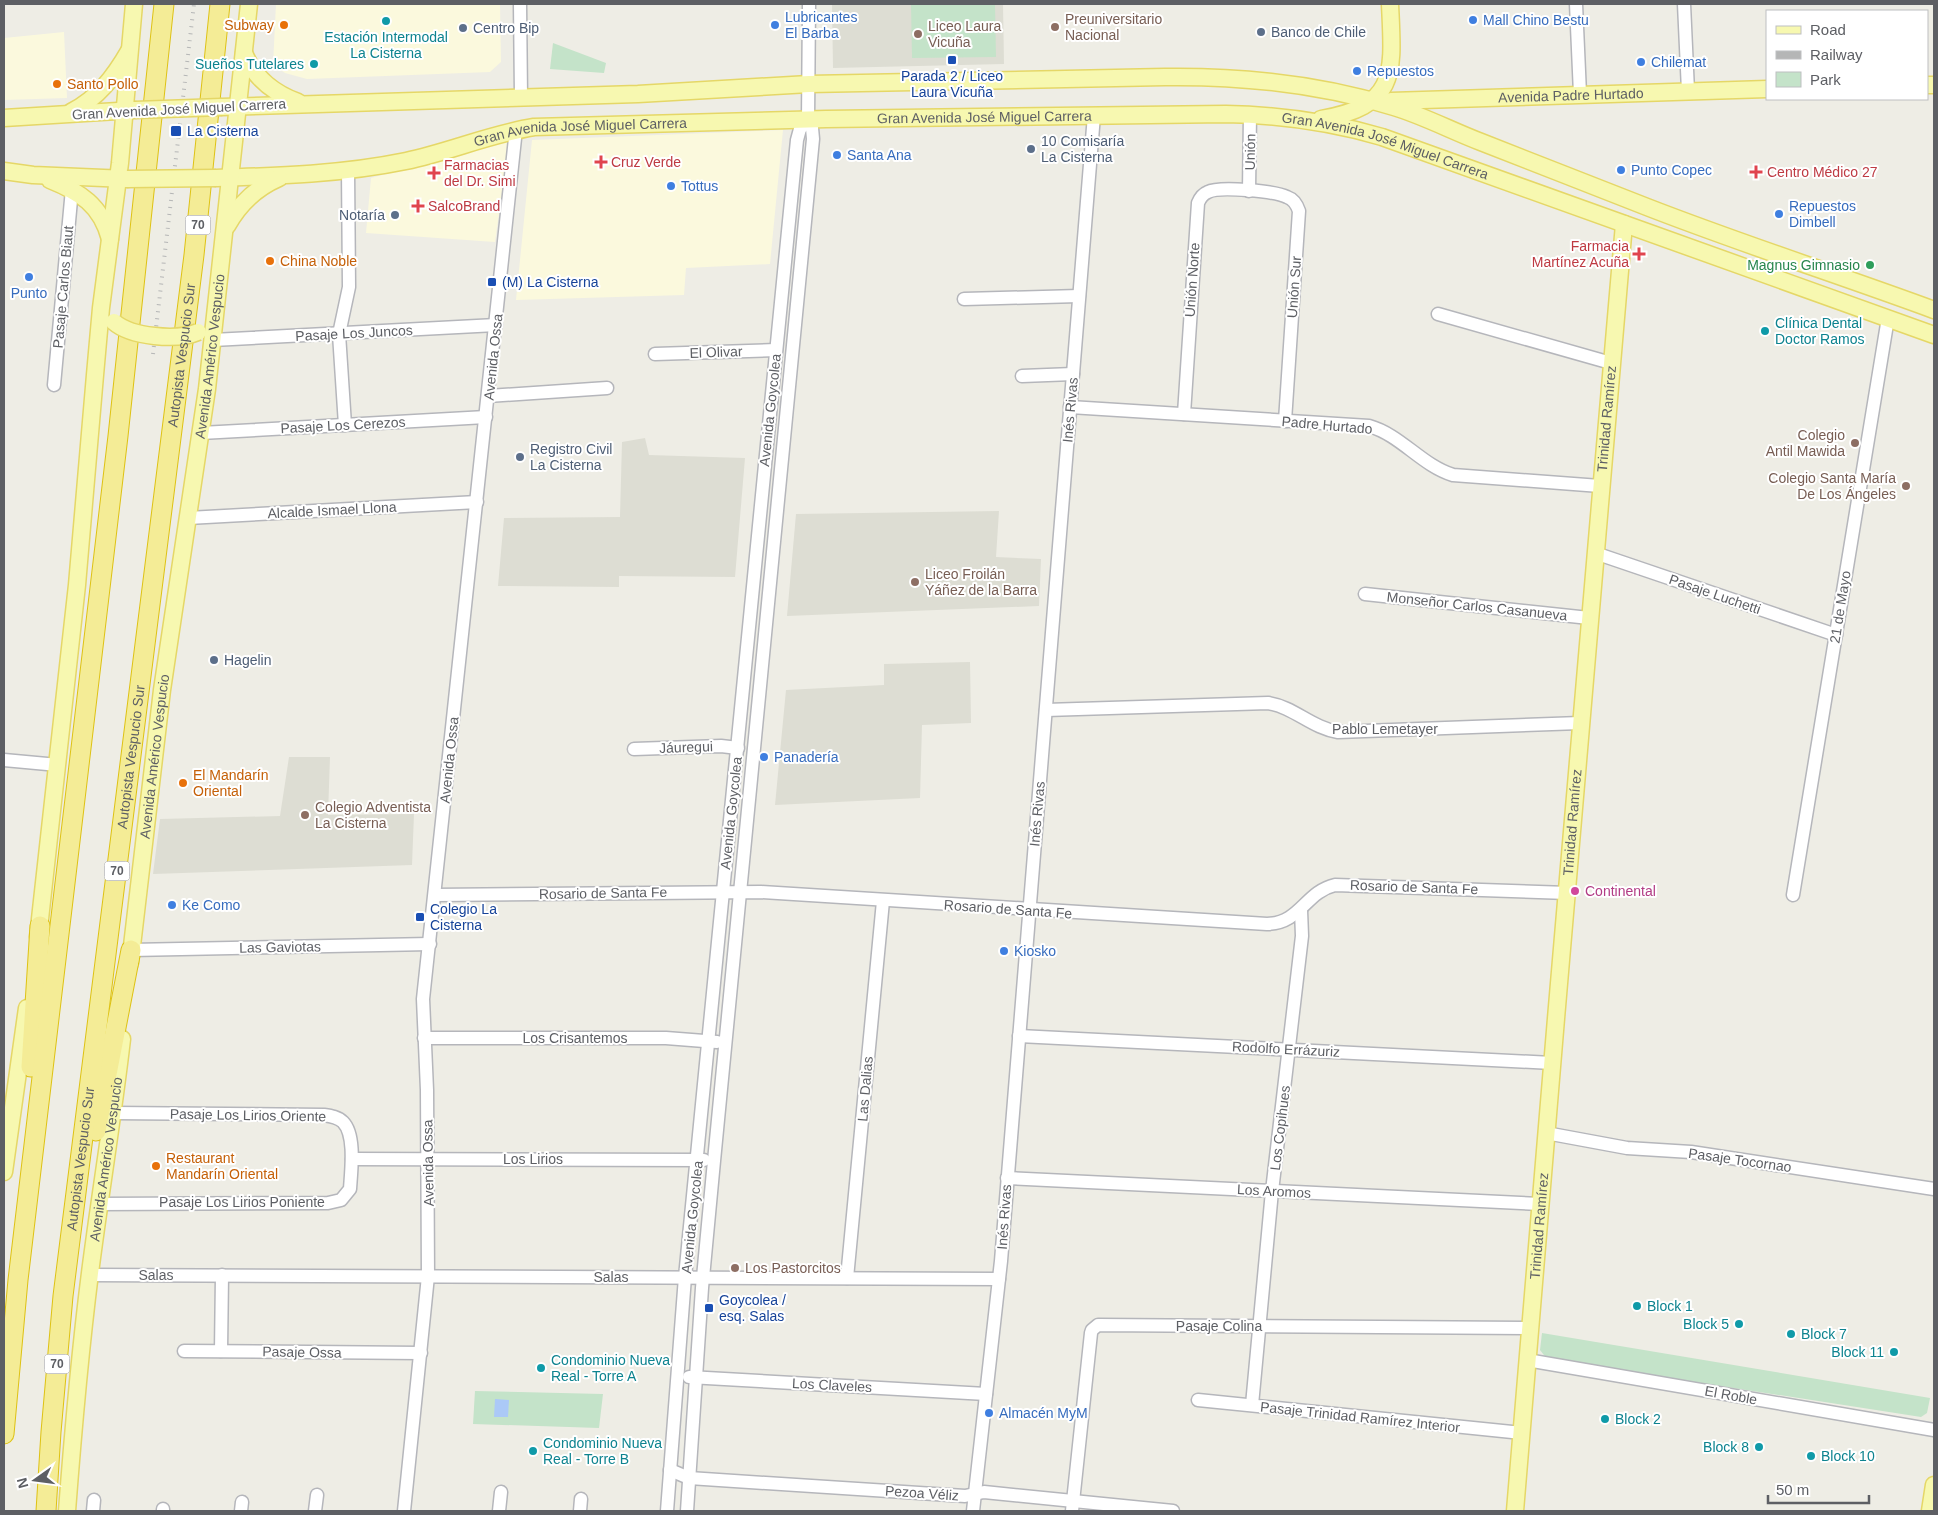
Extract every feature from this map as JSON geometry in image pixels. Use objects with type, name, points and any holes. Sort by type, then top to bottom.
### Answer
[{"type":"highway","points":[[4,1434],[18,1280],[118,436],[164,4]]},
{"type":"highway","name":"Autopista Vespucio Sur","points":[[46,1511],[63,1296],[192,274],[220,4]]},
{"type":"highway","points":[[18,1280],[40,926]]},
{"type":"highway","points":[[63,1296],[131,950]]},
{"type":"main road","points":[[4,1172],[40,926],[58,765],[77,585],[102,308],[110,240],[123,180],[130,110],[130,50],[134,4]]},
{"type":"main road","name":"Avenida Américo Vespucio","points":[[67,1511],[76,1403],[90,1275],[113,1113],[162,690],[216,317],[226,229],[223,178],[239,106],[249,4]]},
{"type":"main road","points":[[1311,120],[1353,111],[1374,101],[1385,85],[1390,69],[1390,4]]},
{"type":"main road","points":[[68,114],[86,104],[103,89],[130,50]]},
{"type":"main road","points":[[244,53],[252,69],[265,84],[280,94],[305,104]]},
{"type":"main road","name":"Gran Avenida José Miguel Carrera","points":[[4,118],[130,110],[638,94],[809,84],[1197,76],[1276,83],[1374,101],[1422,116],[1486,145],[1652,209],[1934,310]]},
{"type":"main road","name":"Avenida Padre Hurtado","points":[[1374,101],[1766,89]]},
{"type":"main road","name":"Gran Avenida José Miguel Carrera","points":[[4,171],[34,175],[123,180],[284,176],[348,170],[408,160],[516,130],[534,127],[808,120],[1250,114],[1311,120],[1382,137],[1934,334]]},
{"type":"main road","points":[[34,175],[72,189],[82,196],[96,209],[105,224],[110,240]]},
{"type":"main road","points":[[226,229],[245,200],[263,186],[284,176]]},
{"type":"main road","points":[[1624,224],[1638,213],[1652,209]]},
{"type":"main road","name":"Trinidad Ramírez","points":[[1515,1511],[1568,893],[1600,486],[1624,224]]},
{"type":"main road","points":[[102,308],[114,322],[123,328],[138,333],[181,337],[198,332],[216,317]]},
{"type":"street","points":[[520,4],[521,97]]},
{"type":"street","name":"Avenida Goycolea","points":[[687,1511],[703,1277],[813,139],[812,128],[808,120],[809,4]]},
{"type":"street","points":[[1576,4],[1580,94]]},
{"type":"street","points":[[1684,4],[1688,91]]},
{"type":"street","name":"Unión","points":[[1249,191],[1250,114]]},
{"type":"street","name":"Inés Rivas","points":[[973,1511],[999,1279],[1094,115]]},
{"type":"street","name":"Avenida Goycolea","points":[[667,1511],[685,1277],[797,140],[800,129],[808,120]]},
{"type":"street","name":"Avenida Ossa","points":[[404,1511],[428,1276],[428,1159],[423,999],[516,130]]},
{"type":"street","points":[[345,425],[338,334],[349,286],[348,170]]},
{"type":"street","name":"Pasaje Carlos Biaut","points":[[54,385],[72,189]]},
{"type":"street","name":"Unión Norte","points":[[1184,414],[1198,203],[1204,194],[1212,190],[1249,191]]},
{"type":"street","name":"Unión Sur","points":[[1249,191],[1274,193],[1289,197],[1294,201],[1299,211],[1285,421]]},
{"type":"street","points":[[964,299],[1079,296]]},
{"type":"street","points":[[1438,314],[1611,363]]},
{"type":"street","name":"21 de Mayo","points":[[1793,895],[1888,318]]},
{"type":"street","name":"Pasaje Los Juncos","points":[[213,340],[496,326]]},
{"type":"street","name":"El Olivar","points":[[655,354],[776,350]]},
{"type":"street","points":[[1022,376],[1073,374]]},
{"type":"street","points":[[488,396],[607,388]]},
{"type":"street","name":"Padre Hurtado","points":[[1070,407],[1362,425],[1391,434],[1433,467],[1453,475],[1600,486]]},
{"type":"street","name":"Pasaje Los Cerezos","points":[[200,433],[486,417]]},
{"type":"street","name":"Alcalde Ismael Llona","points":[[188,518],[477,502]]},
{"type":"street","name":"Pasaje Luchetti","points":[[1595,553],[1836,635]]},
{"type":"street","name":"Monseñor Carlos Casanueva","points":[[1365,594],[1589,618]]},
{"type":"street","name":"Pablo Lemetayer","points":[[1046,710],[1268,703],[1286,707],[1319,727],[1338,732],[1580,723]]},
{"type":"street","name":"Jáuregui","points":[[634,749],[721,746],[738,748]]},
{"type":"street","points":[[4,760],[58,765]]},
{"type":"street","name":"Rosario de Santa Fe","points":[[435,895],[741,892],[1267,924],[1282,922],[1301,910],[1316,893],[1329,886],[1342,884],[1568,893]]},
{"type":"street","name":"Las Dalias","points":[[847,1278],[883,900]]},
{"type":"street","name":"Los Copihues","points":[[1252,1406],[1272,1191],[1302,936],[1301,910]]},
{"type":"street","name":"Las Gaviotas","points":[[131,950],[430,944]]},
{"type":"street","name":"Rodolfo Errázuriz","points":[[1019,1036],[1552,1063]]},
{"type":"street","name":"Los Crisantemos","points":[[424,1038],[666,1038],[726,1043]]},
{"type":"street","name":"Pasaje Los Lirios Oriente","points":[[113,1113],[324,1115],[335,1117],[342,1121],[347,1128],[350,1137],[352,1159]]},
{"type":"street","name":"Pasaje Tocornao","points":[[1546,1133],[1627,1148],[1691,1152],[1934,1189]]},
{"type":"street","name":"Los Lirios","points":[[352,1159],[697,1159],[714,1161]]},
{"type":"street","name":"Pasaje Los Lirios Poniente","points":[[99,1204],[335,1202],[346,1196],[350,1190],[352,1159]]},
{"type":"street","name":"Los Aromos","points":[[1007,1178],[1540,1204]]},
{"type":"street","name":"Salas","points":[[90,1275],[999,1279]]},
{"type":"street","points":[[221,1351],[222,1275]]},
{"type":"street","name":"Pasaje Colina","points":[[1072,1506],[1091,1333],[1094,1327],[1102,1325],[1530,1328]]},
{"type":"street","name":"Pasaje Ossa","points":[[184,1351],[421,1353]]},
{"type":"street","name":"El Roble","points":[[1528,1360],[1934,1430]]},
{"type":"street","name":"Los Claveles","points":[[678,1376],[986,1394]]},
{"type":"street","name":"Pasaje Trinidad Ramírez Interior","points":[[1198,1400],[1522,1433]]},
{"type":"street","name":"Pezoa Véliz","points":[[670,1470],[689,1478],[958,1496],[984,1492],[1072,1506],[1174,1511]]},
{"type":"street","points":[[499,1511],[501,1492]]},
{"type":"street","points":[[315,1511],[317,1495]]},
{"type":"shaded area","points":[[276,4],[500,4],[501,62],[490,72],[307,79],[285,73],[273,65]]},
{"type":"shaded area","name":"Liceo Laura Vicuña","points":[[832,4],[1003,4],[1004,64],[833,68]]},
{"type":"shaded area","points":[[64,32],[67,98],[4,100],[4,38]]},
{"type":"shaded area","points":[[783,130],[770,264],[686,268],[684,295],[516,300],[532,140]]},
{"type":"shaded area","points":[[509,141],[495,242],[366,233],[371,178]]},
{"type":"shaded area","points":[[645,438],[649,455],[745,458],[735,577],[619,576],[619,587],[498,586],[504,518],[620,517],[622,442]]},
{"type":"shaded area","name":"Liceo Froilán Yáñez de la Barra","points":[[999,511],[996,557],[1041,559],[1039,606],[787,616],[796,514]]},
{"type":"shaded area","points":[[970,662],[971,723],[922,725],[920,798],[775,805],[786,690],[884,685],[884,664]]},
{"type":"shaded area","name":"Colegio Adventista La Cisterna","points":[[289,757],[330,757],[328,815],[414,814],[412,865],[153,874],[160,819],[280,816]]},
{"type":"green space","points":[[911,4],[995,4],[996,57],[912,58]]},
{"type":"green space","points":[[553,43],[606,63],[604,73],[550,69]]},
{"type":"green space","points":[[1542,1333],[1930,1398],[1927,1413],[1921,1417],[1547,1359],[1540,1350]]},
{"type":"green space","points":[[475,1391],[603,1394],[599,1428],[473,1424]]},
{"type":"water","points":[[495,1399],[509,1400],[508,1417],[494,1417]]},
{"type":"railway","points":[[153,354],[194,4]]},
{"type":"place","name":"Mall Chino Bestu","points":[[1473,20]]},
{"type":"place","name":"Estación Intermodal La Cisterna","points":[[386,21]]},
{"type":"place","name":"Subway","points":[[284,25]]},
{"type":"place","name":"Lubricantes El Barba","points":[[775,25]]},
{"type":"place","name":"Preuniversitario Nacional","points":[[1055,27]]},
{"type":"place","name":"Centro Bip","points":[[463,28]]},
{"type":"place","name":"Banco de Chile","points":[[1261,32]]},
{"type":"place","name":"Liceo Laura Vicuña","points":[[918,34]]},
{"type":"place","name":"Parada 2 / Liceo Laura Vicuña","points":[[952,60]]},
{"type":"place","name":"Chilemat","points":[[1641,62]]},
{"type":"place","name":"Sueños Tutelares","points":[[314,64]]},
{"type":"place","name":"Repuestos","points":[[1357,71]]},
{"type":"place","name":"Santo Pollo","points":[[57,84]]},
{"type":"place","name":"La Cisterna","points":[[176,131]]},
{"type":"place","name":"10 Comisaría La Cisterna","points":[[1031,149]]},
{"type":"place","name":"Santa Ana","points":[[837,155]]},
{"type":"place","name":"Cruz Verde","points":[[601,162]]},
{"type":"place","name":"Punto Copec","points":[[1621,170]]},
{"type":"place","name":"Centro Médico 27","points":[[1756,172]]},
{"type":"place","name":"Farmacias del Dr. Simi","points":[[434,173]]},
{"type":"place","name":"Tottus","points":[[671,186]]},
{"type":"place","name":"SalcoBrand","points":[[418,206]]},
{"type":"place","name":"Repuestos Dimbell","points":[[1779,214]]},
{"type":"place","name":"Notaría","points":[[395,215]]},
{"type":"place","name":"Farmacia Martínez Acuña","points":[[1639,254]]},
{"type":"place","name":"China Noble","points":[[270,261]]},
{"type":"place","name":"Magnus Gimnasio","points":[[1870,265]]},
{"type":"place","name":"Punto","points":[[29,277]]},
{"type":"place","name":"(M) La Cisterna","points":[[492,282]]},
{"type":"place","name":"Clínica Dental Doctor Ramos","points":[[1765,331]]},
{"type":"place","name":"Colegio Antil Mawida","points":[[1855,443]]},
{"type":"place","name":"Registro Civil La Cisterna","points":[[520,457]]},
{"type":"place","name":"Colegio Santa María De Los Ángeles","points":[[1906,486]]},
{"type":"place","name":"Liceo Froilán Yáñez de la Barra","points":[[915,582]]},
{"type":"place","name":"Hagelin","points":[[214,660]]},
{"type":"place","name":"Panadería","points":[[764,757]]},
{"type":"place","name":"El Mandarín Oriental","points":[[183,783]]},
{"type":"place","name":"Colegio Adventista La Cisterna","points":[[305,815]]},
{"type":"place","name":"Continental","points":[[1575,891]]},
{"type":"place","name":"Ke Como","points":[[172,905]]},
{"type":"place","name":"Colegio La Cisterna","points":[[420,917]]},
{"type":"place","name":"Kiosko","points":[[1004,951]]},
{"type":"place","name":"Restaurant Mandarín Oriental","points":[[156,1166]]},
{"type":"place","name":"Los Pastorcitos","points":[[735,1268]]},
{"type":"place","name":"Block 1","points":[[1637,1306]]},
{"type":"place","name":"Goycolea / esq. Salas","points":[[709,1308]]},
{"type":"place","name":"Block 5","points":[[1739,1324]]},
{"type":"place","name":"Block 7","points":[[1791,1334]]},
{"type":"place","name":"Block 11","points":[[1894,1352]]},
{"type":"place","name":"Condominio Nueva Real - Torre A","points":[[541,1368]]},
{"type":"place","name":"Almacén MyM","points":[[989,1413]]},
{"type":"place","name":"Block 2","points":[[1605,1419]]},
{"type":"place","name":"Block 8","points":[[1759,1447]]},
{"type":"place","name":"Condominio Nueva Real - Torre B","points":[[533,1451]]},
{"type":"place","name":"Block 10","points":[[1811,1456]]}]
